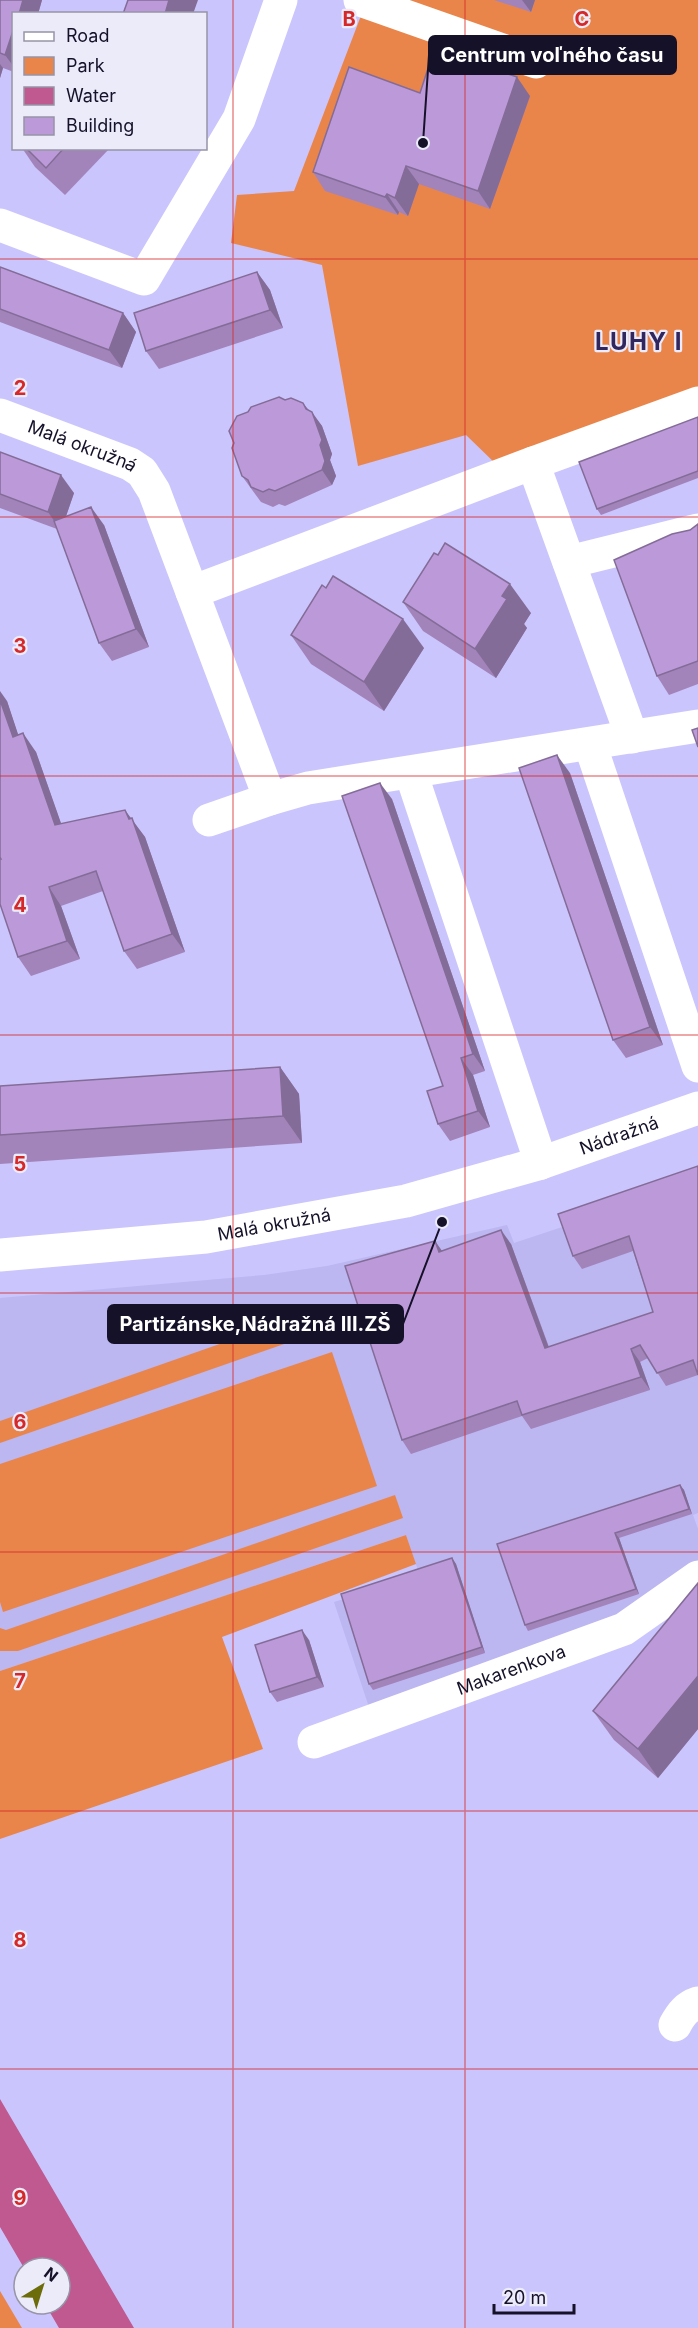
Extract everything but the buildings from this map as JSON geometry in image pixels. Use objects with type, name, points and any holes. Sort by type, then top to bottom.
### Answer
[{"type":"street","points":[[0,225],[144,279],[239,119],[281,0]]},
{"type":"street","points":[[360,0],[536,62]]},
{"type":"street","points":[[192,592],[698,403]]},
{"type":"street","name":"Malá okružná","points":[[0,415],[114,457],[142,472],[154,491],[270,799]]},
{"type":"street","points":[[533,463],[632,737]]},
{"type":"street","points":[[569,562],[698,530]]},
{"type":"street","points":[[209,820],[308,788],[698,726]]},
{"type":"street","points":[[590,744],[698,1066]]},
{"type":"street","points":[[411,773],[542,1163]]},
{"type":"street","name":"Nádražná","points":[[542,1163],[698,1108]]},
{"type":"street","name":"Malá okružná","points":[[0,1255],[155,1242],[268,1227],[406,1201],[542,1163]]},
{"type":"street","name":"Makarenkova","points":[[314,1742],[624,1629],[698,1577]]},
{"type":"shaded area","points":[[698,1182],[698,1513],[693,1515],[698,1529],[698,1567],[618,1622],[369,1707],[334,1602],[420,1576],[406,1535],[0,1671],[0,1298],[264,1275],[327,1266],[507,1225],[514,1243]]},
{"type":"green space","points":[[367,0],[698,0],[698,389],[498,466],[466,435],[358,466],[322,265],[231,243],[237,195],[294,191]]},
{"type":"green space","points":[[328,1306],[336,1326],[0,1443],[0,1421]]},
{"type":"green space","points":[[332,1352],[377,1486],[3,1612],[0,1602],[0,1464]]},
{"type":"green space","points":[[395,1495],[403,1518],[18,1651],[0,1651],[0,1628],[6,1630]]},
{"type":"green space","points":[[406,1535],[416,1564],[222,1637],[263,1749],[0,1839],[0,1671]]},
{"type":"green space","points":[[0,2291],[12,2311],[12,2316],[15,2316],[22,2328],[0,2328]]},
{"type":"water","points":[[0,2099],[134,2328],[59,2328],[52,2316],[72,2316],[72,2256],[17,2256],[0,2227]]},
{"type":"place","name":"Centrum voľného času","points":[[423,143]]},
{"type":"place","name":"Partizánske,Nádražná III.ZŠ","points":[[442,1222]]},
{"type":"district","name":"LUHY I","points":[[639,342]]}]
